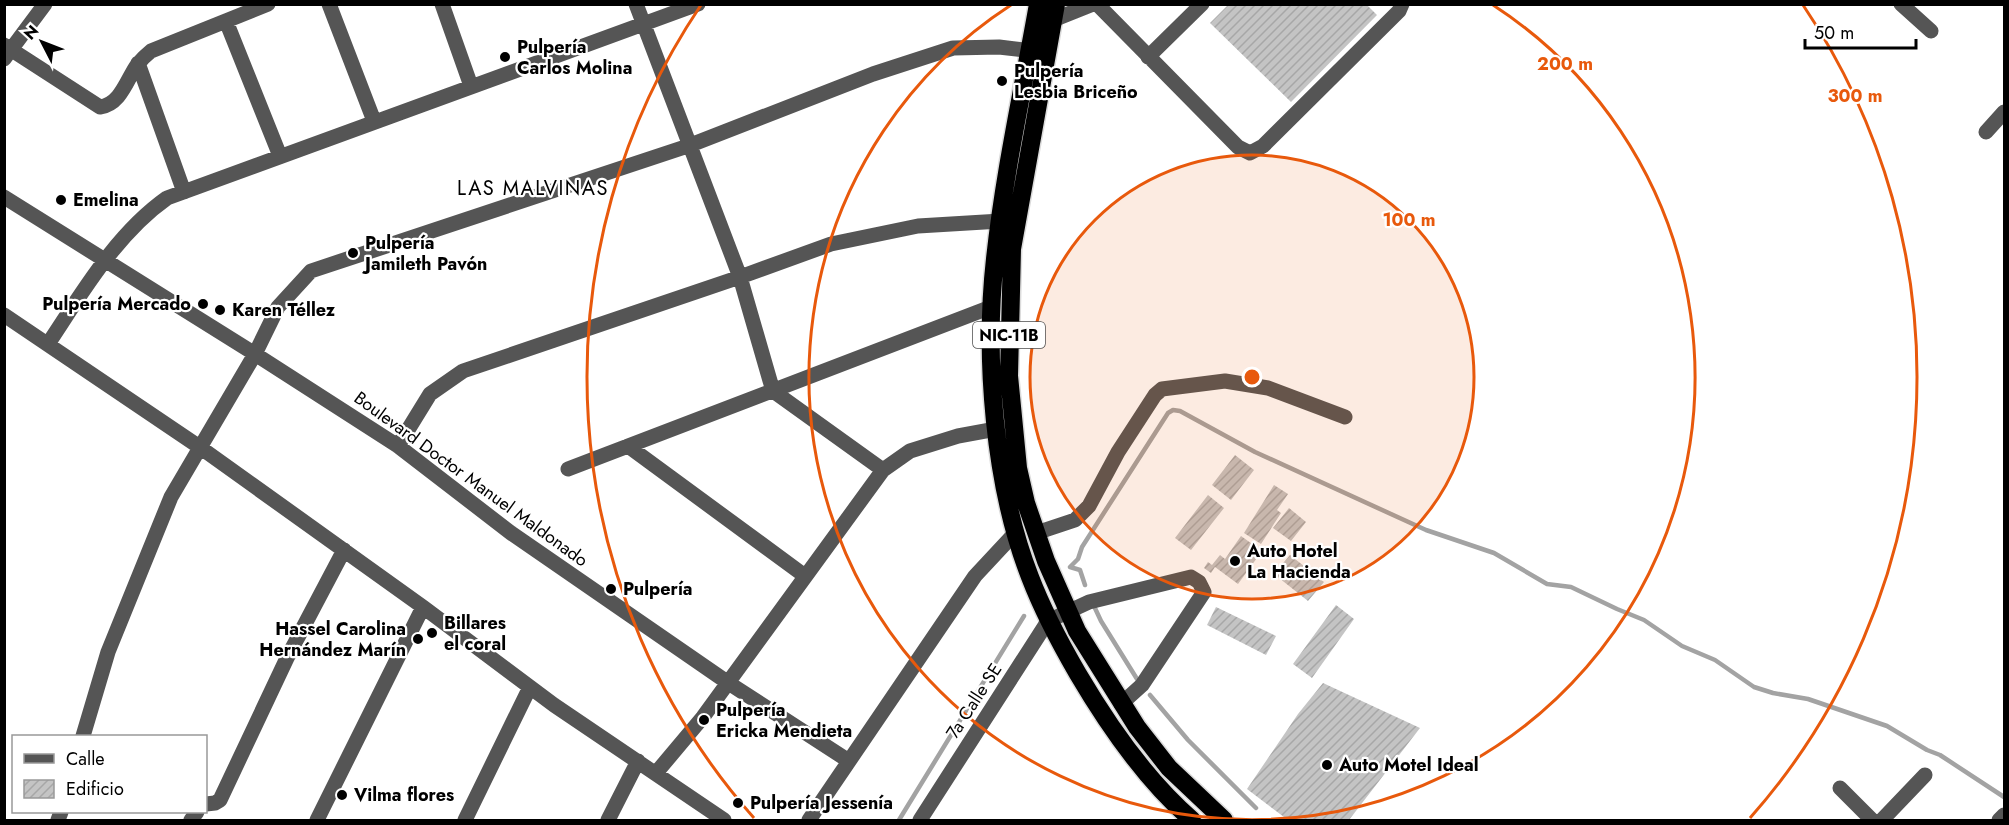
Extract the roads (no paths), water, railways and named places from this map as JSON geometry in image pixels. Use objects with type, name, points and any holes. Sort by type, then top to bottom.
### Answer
[{"type":"highway","name":"NIC-11B","points":[[1038,4],[1038,52],[1012,249],[1008,348],[1010,398],[1018,468],[1026,503],[1046,561],[1067,611],[1121,704],[1169,768],[1224,820]]},
{"type":"highway","name":"NIC-11B","points":[[1054,13],[1038,52],[1001,221],[995,259],[991,307],[996,429],[1001,470],[1029,575],[1048,621],[1094,702],[1164,792],[1192,820]]},
{"type":"street","points":[[45,4],[7,51],[100,106],[107,106],[115,101],[138,63],[151,51],[268,4]]},
{"type":"street","points":[[329,4],[374,121]]},
{"type":"street","points":[[442,4],[471,86]]},
{"type":"street","points":[[636,4],[688,146],[740,277],[773,391],[883,470]]},
{"type":"street","points":[[48,344],[105,260],[151,209],[167,198],[698,4]]},
{"type":"street","points":[[1054,13],[1095,4],[1238,147],[1250,153],[1263,146],[1399,11],[1401,4]]},
{"type":"street","points":[[1148,57],[1202,4]]},
{"type":"street","points":[[1901,4],[1931,31]]},
{"type":"street","points":[[226,21],[280,156]]},
{"type":"street","points":[[83,735],[108,652],[171,497],[255,354],[278,307],[311,271],[688,146],[873,75],[953,48],[999,47],[1038,52]]},
{"type":"street","points":[[138,63],[184,192]]},
{"type":"street","points":[[1986,132],[2004,112]]},
{"type":"street","name":"Boulevard Doctor Manuel Maldonado","points":[[4,197],[398,446],[511,533],[727,682],[849,761]]},
{"type":"street","points":[[398,446],[430,394],[463,371],[740,277],[831,243],[918,226],[1001,221]]},
{"type":"street","points":[[568,469],[991,307]]},
{"type":"street","points":[[4,315],[201,448],[423,607],[530,687],[724,820]]},
{"type":"street","points":[[1036,532],[1075,520],[1089,506],[1118,452],[1155,395],[1162,389],[1225,381],[1268,388],[1345,417]]},
{"type":"street","points":[[656,773],[703,717],[883,470],[910,451],[958,436],[996,429]]},
{"type":"street","points":[[628,446],[805,576]]},
{"type":"street","points":[[809,820],[975,576],[1016,532]]},
{"type":"street","points":[[207,804],[220,800],[286,658],[344,550]]},
{"type":"street","name":"7a Calle SE","points":[[921,820],[1048,621],[1107,596],[1191,578],[1203,587],[1204,592],[1142,685],[1121,704]]},
{"type":"street","points":[[317,820],[423,607]]},
{"type":"street","points":[[465,820],[530,687]]},
{"type":"street","points":[[608,820],[638,761]]},
{"type":"street","points":[[1882,820],[1925,775]]},
{"type":"street","points":[[1840,788],[1872,820]]},
{"type":"street","points":[[1999,820],[2004,815]]},
{"type":"waterway","points":[[1085,585],[1080,570],[1070,567],[1078,559],[1082,547],[1168,413],[1173,410],[1180,411],[1255,452],[1426,530],[1494,553],[1547,584],[1571,587],[1644,620],[1682,646],[1715,660],[1754,687],[1808,699],[1887,726],[1927,750],[1940,755],[2004,797]]},
{"type":"waterway","points":[[1094,606],[1137,679]]},
{"type":"waterway","points":[[899,820],[1024,616]]},
{"type":"waterway","points":[[1150,695],[1188,740],[1256,808]]},
{"type":"place","name":"Pulpería Carlos Molina","points":[[505,57]]},
{"type":"place","name":"Pulpería Lesbia Briceño","points":[[1002,81]]},
{"type":"place","name":"Emelina","points":[[61,200]]},
{"type":"place","name":"Pulpería Jamileth Pavón","points":[[353,253]]},
{"type":"place","name":"Pulpería Mercado","points":[[203,304]]},
{"type":"place","name":"Karen Téllez","points":[[220,310]]},
{"type":"place","name":"Auto Hotel La Hacienda","points":[[1235,561]]},
{"type":"place","name":"Pulpería","points":[[611,589]]},
{"type":"place","name":"Billares el coral","points":[[432,633]]},
{"type":"place","name":"Hassel Carolina Hernández Marín","points":[[418,639]]},
{"type":"place","name":"Pulpería Ericka Mendieta","points":[[704,720]]},
{"type":"place","name":"Auto Motel Ideal","points":[[1327,765]]},
{"type":"place","name":"Vilma flores","points":[[342,795]]},
{"type":"place","name":"Pulpería Jessenía","points":[[738,803]]},
{"type":"district","name":"LAS MALVINAS","points":[[533,188]]}]
